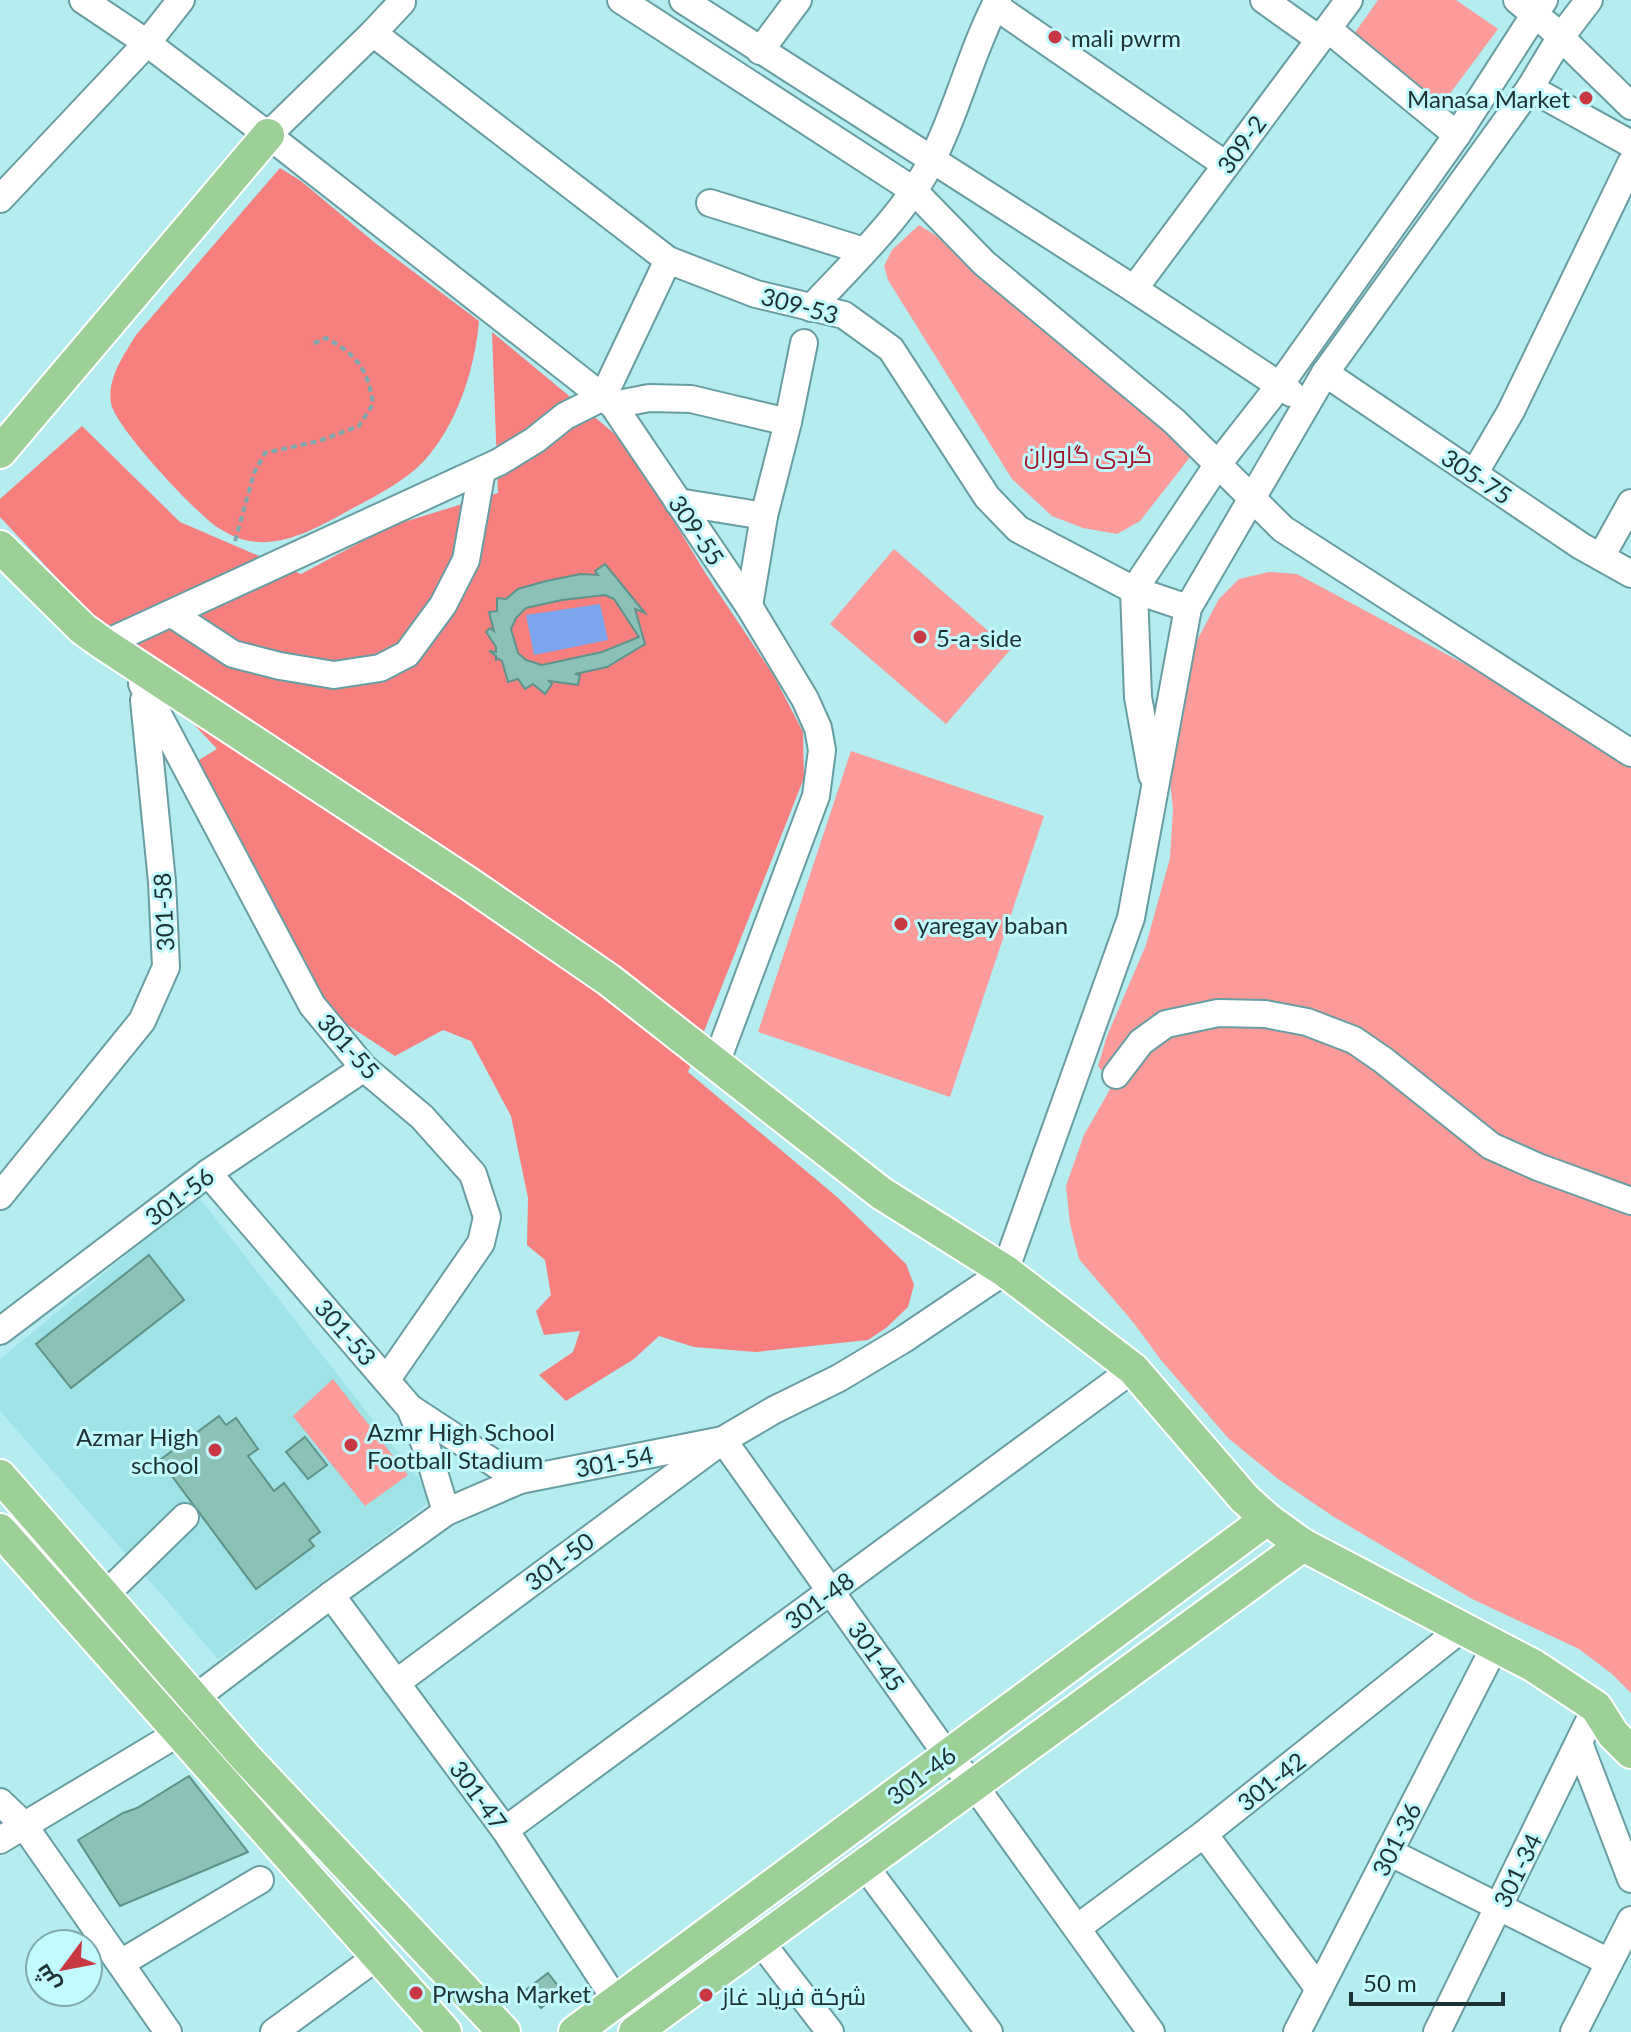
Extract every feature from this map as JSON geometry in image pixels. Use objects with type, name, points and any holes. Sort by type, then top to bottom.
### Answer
[{"type":"main road","points":[[0,452],[268,135]]},
{"type":"main road","points":[[0,547],[83,629],[142,676],[468,883],[609,980],[881,1193],[1005,1271],[1133,1369],[1244,1498],[1267,1519],[1303,1545],[1534,1666],[1596,1707],[1613,1734],[1631,1752]]},
{"type":"main road","points":[[0,1476],[247,1759],[504,2032]]},
{"type":"main road","name":"301-46","points":[[575,2032],[1267,1519]]},
{"type":"main road","points":[[0,1530],[445,2032]]},
{"type":"main road","name":"301-46","points":[[635,2032],[1303,1545]]},
{"type":"street","name":"309-55","points":[[83,0],[147,43],[268,135],[608,401],[749,606],[805,699],[818,728],[822,750],[816,796],[715,1066]]},
{"type":"street","points":[[0,199],[147,43],[181,0]]},
{"type":"street","points":[[621,0],[913,190],[984,263],[1174,421],[1283,529],[1631,753]]},
{"type":"street","points":[[683,0],[1307,403]]},
{"type":"street","points":[[760,51],[798,0]]},
{"type":"street","points":[[1264,0],[1324,34],[1457,135]]},
{"type":"street","name":"309-2","points":[[1134,289],[1349,0]]},
{"type":"street","points":[[1155,795],[1138,697],[1134,590],[1218,464],[1279,386],[1541,16],[1589,0]]},
{"type":"street","points":[[268,135],[402,2]]},
{"type":"street","points":[[811,308],[864,251],[932,161],[996,3],[1226,165]]},
{"type":"street","points":[[1005,1271],[1131,918],[1188,608],[1325,373],[1530,88],[1541,16]]},
{"type":"street","points":[[1541,16],[1631,106]]},
{"type":"street","name":"309-53","points":[[373,33],[668,260],[756,294],[844,315],[891,349],[987,497],[1018,529],[1134,590],[1188,608]]},
{"type":"street","points":[[1530,88],[1631,144]]},
{"type":"street","points":[[1474,474],[1511,411],[1631,163]]},
{"type":"street","points":[[710,203],[864,251]]},
{"type":"street","points":[[608,401],[668,260]]},
{"type":"street","points":[[749,606],[764,516],[804,343]]},
{"type":"street","name":"305-75","points":[[1325,373],[1581,546],[1631,574]]},
{"type":"street","points":[[104,644],[482,470],[517,452],[565,416],[608,401],[691,399],[788,422]]},
{"type":"street","points":[[172,614],[233,654],[334,675],[380,668],[407,654],[443,605],[466,560],[482,470]]},
{"type":"street","points":[[678,502],[764,516]]},
{"type":"street","points":[[1601,557],[1631,503]]},
{"type":"street","name":"301-55","points":[[142,676],[312,1005],[364,1068],[422,1117],[473,1174],[487,1217],[481,1243],[387,1379]]},
{"type":"street","name":"301-58","points":[[0,1196],[142,1021],[166,967],[162,882],[142,676]]},
{"type":"street","points":[[1116,1075],[1141,1042],[1166,1024],[1218,1013],[1265,1014],[1307,1022],[1354,1040],[1491,1146],[1631,1201]]},
{"type":"street","name":"301-56","points":[[0,1331],[208,1173],[364,1068]]},
{"type":"street","name":"301-53","points":[[208,1173],[410,1408],[427,1449],[446,1512]]},
{"type":"street","name":"301-54","points":[[195,1698],[446,1512],[520,1480],[723,1440],[904,1339],[1005,1271]]},
{"type":"street","name":"301-48","points":[[505,1830],[1133,1369]]},
{"type":"street","points":[[410,1408],[520,1480]]},
{"type":"street","name":"301-45","points":[[723,1440],[947,1755],[974,1785],[1151,2032]]},
{"type":"street","name":"301-50","points":[[396,1683],[723,1440]]},
{"type":"street","points":[[105,1595],[185,1517]]},
{"type":"street","name":"301-47","points":[[331,1595],[505,1830],[617,2002]]},
{"type":"street","name":"301-42","points":[[1077,1928],[1204,1834],[1461,1629]]},
{"type":"street","name":"301-36","points":[[1297,2032],[1495,1646]]},
{"type":"street","name":"301-34","points":[[1437,2032],[1596,1707]]},
{"type":"street","points":[[0,1840],[180,1732]]},
{"type":"street","points":[[1579,1743],[1631,1879]]},
{"type":"street","points":[[0,1802],[23,1824],[168,2032]]},
{"type":"street","points":[[1204,1834],[1319,1989]]},
{"type":"street","points":[[1389,1852],[1609,1962]]},
{"type":"street","points":[[864,1865],[989,2032]]},
{"type":"street","points":[[121,1963],[260,1880]]},
{"type":"street","points":[[1574,2032],[1631,1920]]},
{"type":"street","points":[[760,1941],[830,2032]]},
{"type":"street","points":[[274,2032],[378,1956]]},
{"type":"path","points":[[235,541],[254,473],[265,453],[319,441],[359,426],[373,404],[370,382],[363,367],[345,348],[326,338],[310,345]]},
{"type":"shaded area","points":[[280,168],[301,181],[374,242],[479,321],[469,377],[455,414],[436,447],[415,470],[394,485],[315,528],[281,540],[257,542],[223,531],[192,505],[126,430],[111,403],[110,394],[118,367],[136,335]]},
{"type":"shaded area","points":[[492,332],[627,444],[706,574],[774,676],[803,732],[804,778],[688,1072],[837,1197],[906,1264],[914,1285],[908,1307],[868,1340],[756,1352],[694,1347],[659,1336],[634,1359],[566,1401],[539,1375],[573,1352],[580,1331],[544,1335],[536,1311],[551,1295],[545,1260],[527,1245],[528,1198],[511,1116],[471,1041],[443,1030],[395,1056],[340,1020],[298,963],[194,763],[217,749],[0,517],[0,499],[82,426],[180,522],[301,574],[391,526],[498,493]]},
{"type":"shaded area","name":"Azmar High school","points":[[198,1196],[427,1489],[426,1505],[218,1659],[0,1411],[0,1359]]},
{"type":"green space","points":[[1378,0],[1456,0],[1498,29],[1440,107],[1347,44]]},
{"type":"green space","name":"گردی گاوران","points":[[919,225],[1185,440],[1191,456],[1140,521],[1117,534],[1083,528],[1052,516],[1012,479],[888,280],[884,266],[892,250]]},
{"type":"green space","name":"5-a-side","points":[[894,549],[1010,650],[946,724],[830,624]]},
{"type":"green space","points":[[1269,572],[1297,574],[1500,683],[1631,765],[1631,1693],[1579,1649],[1472,1599],[1334,1517],[1278,1479],[1228,1438],[1079,1259],[1070,1224],[1066,1186],[1084,1135],[1113,1084],[1098,1066],[1107,1036],[1146,945],[1170,858],[1173,809],[1168,762],[1178,676],[1219,599],[1239,579]]},
{"type":"green space","name":"yaregay baban","points":[[851,751],[1044,816],[950,1097],[758,1032]]},
{"type":"green space","name":"Azmr High School Football Stadium","points":[[333,1379],[408,1475],[365,1506],[293,1416]]},
{"type":"water","points":[[600,604],[608,640],[534,655],[526,615]]},
{"type":"building","points":[[605,564],[645,613],[635,609],[645,644],[607,667],[575,674],[580,675],[578,685],[549,681],[552,684],[545,694],[533,684],[525,689],[518,679],[508,682],[502,661],[497,658],[496,661],[496,656],[489,651],[496,652],[496,647],[486,632],[490,628],[494,631],[489,612],[497,611],[497,598],[506,599],[518,589],[546,581],[581,574],[598,575],[595,571]],"holes":[[[605,595],[614,599],[639,637],[602,652],[542,665],[526,660],[518,653],[511,629],[526,608]]]},
{"type":"building","points":[[149,1255],[184,1300],[71,1388],[36,1344]]},
{"type":"building","points":[[219,1416],[226,1425],[236,1418],[258,1449],[248,1456],[274,1491],[284,1483],[320,1532],[309,1540],[314,1546],[256,1589],[160,1460]]},
{"type":"building","points":[[305,1437],[327,1465],[308,1479],[286,1452]]},
{"type":"building","points":[[189,1776],[248,1852],[120,1906],[78,1840]]},
{"type":"building","points":[[548,1973],[562,1991],[541,2008],[526,1990]]},
{"type":"place","name":"mali pwrm","points":[[1055,37]]},
{"type":"place","name":"Manasa Market","points":[[1586,98]]},
{"type":"place","name":"5-a-side","points":[[920,637]]},
{"type":"place","name":"yaregay baban","points":[[901,924]]},
{"type":"place","name":"Azmr High School Football Stadium","points":[[351,1445]]},
{"type":"place","name":"Azmar High school","points":[[215,1450]]},
{"type":"place","name":"Prwsha Market","points":[[416,1993]]},
{"type":"place","name":"شرکة فرياد غاز","points":[[706,1995]]}]
